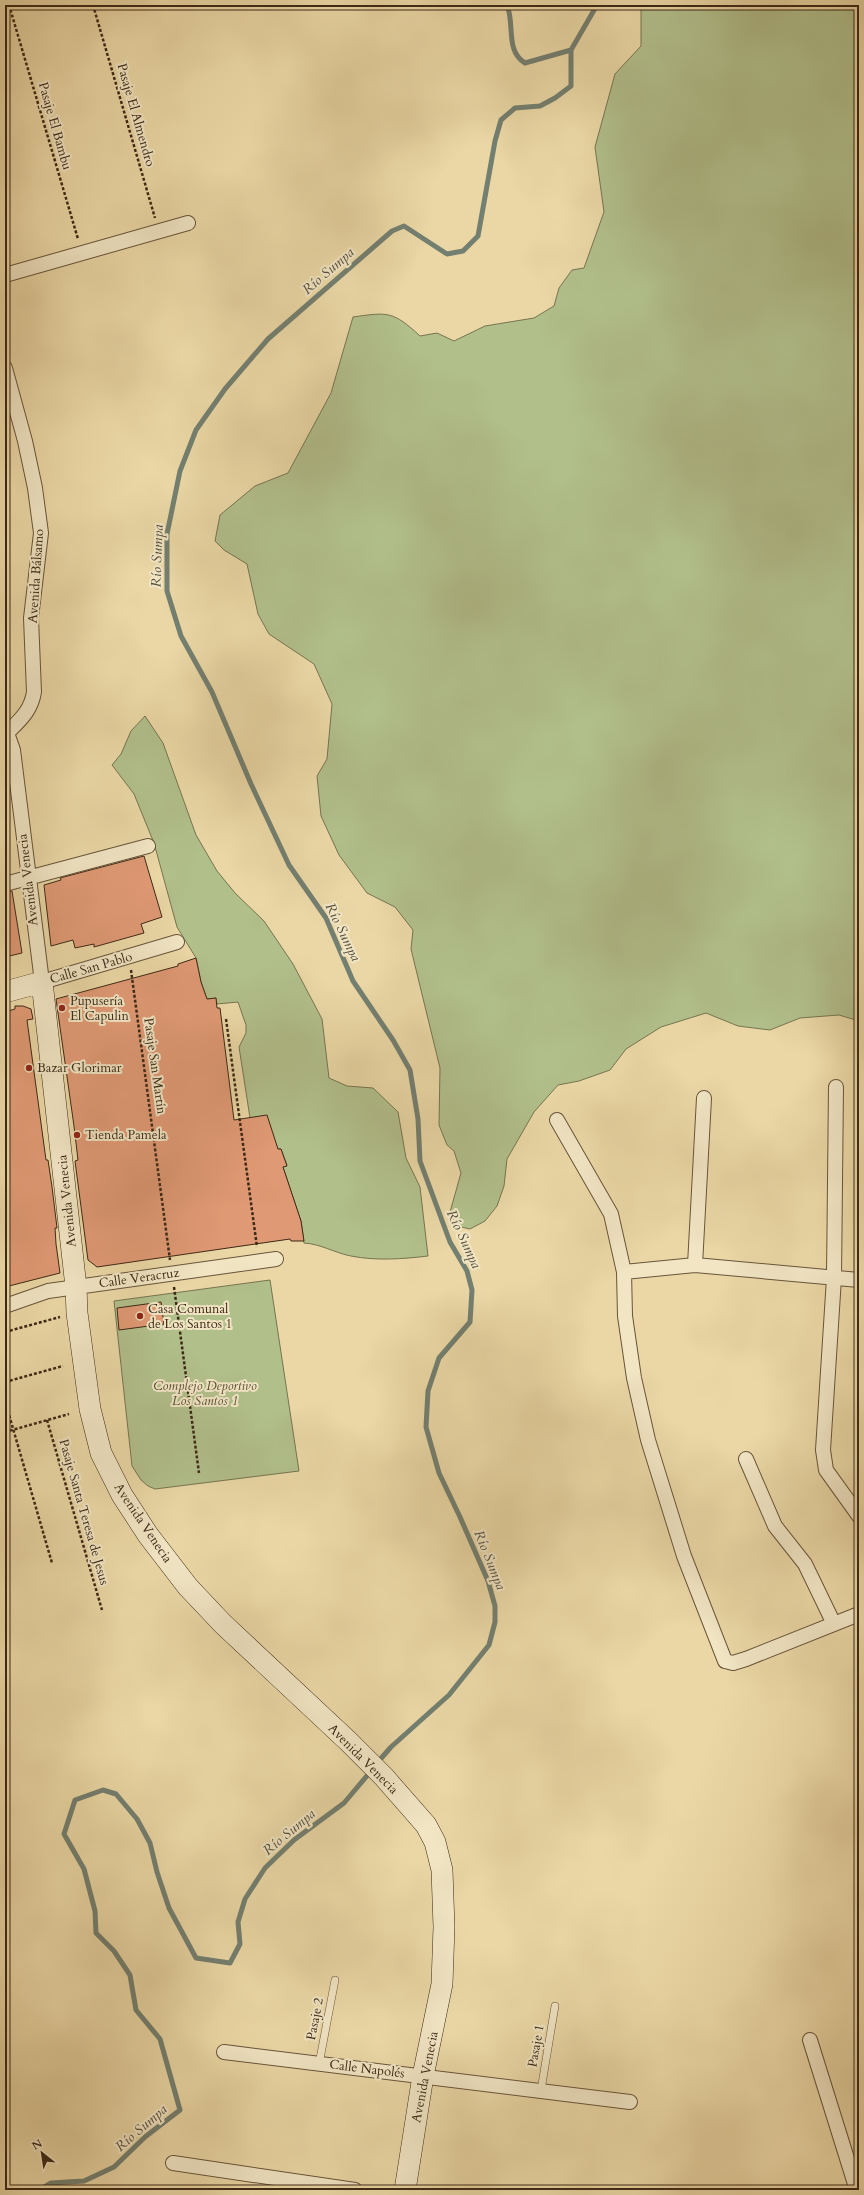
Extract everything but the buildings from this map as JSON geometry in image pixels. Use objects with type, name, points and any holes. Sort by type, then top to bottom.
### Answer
[{"type":"street","points":[[5,275],[188,223]]},
{"type":"street","name":"Avenida Bálsamo","points":[[5,368],[25,441],[35,488],[41,533],[31,618],[34,692]]},
{"type":"street","name":"Avenida Venecia","points":[[34,692],[32,704],[25,715],[6,733],[13,750],[42,982],[76,1287],[77,1313],[92,1416],[101,1453],[122,1495],[148,1535],[188,1587],[269,1668],[348,1741],[384,1778],[426,1825],[435,1842],[442,1870],[444,1927],[442,1984],[423,2076],[405,2190]]},
{"type":"street","points":[[5,884],[148,846]]},
{"type":"street","name":"Calle San Pablo","points":[[5,992],[177,942]]},
{"type":"street","points":[[836,1087],[834,1278],[825,1407],[824,1457],[826,1470],[859,1516]]},
{"type":"street","points":[[695,1265],[704,1098]]},
{"type":"street","points":[[557,1120],[611,1214],[624,1272],[625,1316],[631,1355],[648,1440],[684,1556],[725,1661],[733,1663],[746,1659],[834,1622],[859,1614]]},
{"type":"street","name":"Calle Veracruz","points":[[5,1306],[48,1291],[276,1259]]},
{"type":"street","points":[[624,1272],[695,1265],[859,1280]]},
{"type":"street","points":[[746,1459],[776,1526],[805,1564],[834,1622]]},
{"type":"street","points":[[810,2040],[855,2190]]},
{"type":"street","name":"Calle Napolés","points":[[224,2052],[630,2102]]},
{"type":"street","points":[[173,2163],[355,2190]]},
{"type":"lane","name":"Pasaje 2","points":[[319,2064],[335,1980]]},
{"type":"lane","name":"Pasaje 1","points":[[541,2090],[555,2006]]},
{"type":"path","name":"Pasaje El Bambu","points":[[9,5],[82,253]]},
{"type":"path","name":"Pasaje El Almendro","points":[[93,5],[159,231]]},
{"type":"path","name":"Pasaje San Martín","points":[[129,957],[199,1473]]},
{"type":"path","points":[[226,1019],[259,1262]]},
{"type":"path","points":[[5,1332],[77,1313]]},
{"type":"path","points":[[5,1382],[63,1366]]},
{"type":"path","points":[[5,1402],[52,1563]]},
{"type":"path","points":[[5,1432],[69,1414]]},
{"type":"path","name":"Pasaje Santa Teresa de Jesus","points":[[47,1420],[102,1610]]},
{"type":"green space","points":[[641,5],[859,5],[859,1021],[839,1015],[800,1018],[770,1030],[738,1026],[706,1013],[661,1027],[626,1049],[610,1070],[579,1081],[558,1085],[534,1112],[507,1159],[504,1186],[497,1206],[485,1221],[470,1229],[457,1226],[450,1212],[461,1173],[454,1151],[447,1145],[439,1125],[440,1068],[411,949],[413,930],[395,907],[367,893],[339,855],[321,816],[317,776],[327,759],[332,704],[314,664],[269,634],[258,614],[247,564],[224,550],[215,541],[220,515],[255,486],[288,473],[331,393],[353,317],[374,314],[390,315],[403,322],[420,336],[437,333],[454,341],[485,326],[534,318],[554,306],[559,288],[572,270],[584,268],[604,212],[595,147],[615,74],[641,46]]},
{"type":"green space","points":[[145,716],[163,743],[196,835],[217,871],[235,893],[264,921],[293,964],[322,1019],[329,1078],[347,1086],[373,1088],[398,1112],[406,1158],[420,1187],[428,1256],[390,1259],[360,1258],[304,1243],[301,1221],[283,1167],[287,1165],[281,1149],[277,1149],[267,1116],[250,1118],[239,1047],[246,1033],[246,1025],[238,1002],[217,1004],[216,998],[207,999],[201,982],[196,958],[177,927],[154,843],[134,794],[112,765],[121,754],[131,731]]},
{"type":"green space","name":"Complejo Deportivo Los Santos 1","points":[[270,1280],[299,1471],[155,1489],[148,1486],[141,1480],[132,1466],[114,1301]]},
{"type":"waterway","points":[[507,5],[515,52],[525,63],[571,50]]},
{"type":"waterway","name":"Río Sumpa","points":[[377,1763],[391,1747],[449,1695],[489,1645],[495,1622],[495,1606],[488,1581],[439,1473],[426,1427],[428,1391],[439,1358],[470,1322],[472,1290],[467,1271],[450,1242],[420,1161],[418,1119],[410,1070],[393,1040],[353,981],[326,918],[289,865],[251,784],[212,692],[181,636],[167,591],[167,534],[180,471],[196,430],[225,389],[268,339],[392,231],[404,226],[447,254],[463,251],[478,236],[495,141],[501,120],[515,108],[540,106],[555,98],[571,86],[571,50],[597,5]]},
{"type":"waterway","name":"Río Sumpa","points":[[39,2190],[51,2183],[84,2181],[114,2167],[145,2137],[180,2110],[160,2039],[136,2010],[130,1975],[114,1951],[96,1933],[95,1911],[84,1869],[64,1834],[75,1800],[103,1790],[116,1794],[137,1819],[150,1843],[157,1872],[169,1908],[196,1958],[230,1963],[240,1944],[238,1922],[245,1899],[265,1868],[294,1840],[344,1803],[371,1771]]},
{"type":"place","name":"Pupusería El Capulin","points":[[62,1008]]},
{"type":"place","name":"Bazar Glorimar","points":[[29,1068]]},
{"type":"place","name":"Tienda Pamela","points":[[77,1135]]},
{"type":"place","name":"Casa Comunal de Los Santos 1","points":[[140,1316]]}]
